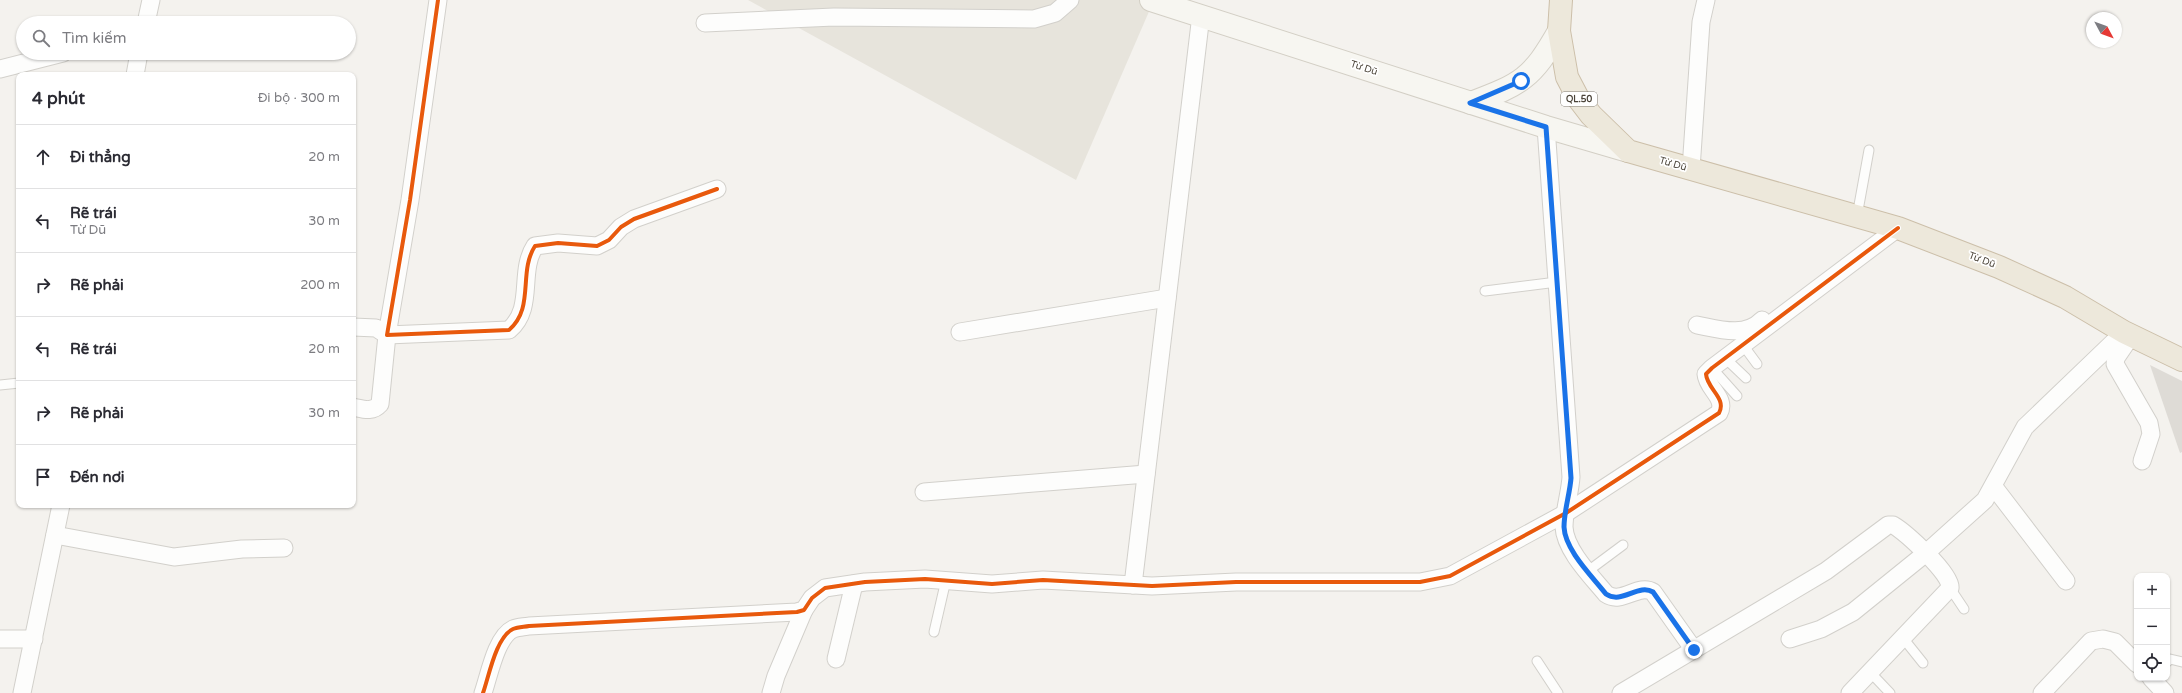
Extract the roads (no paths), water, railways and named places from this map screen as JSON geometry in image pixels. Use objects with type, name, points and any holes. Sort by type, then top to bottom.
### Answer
[{"type":"highway","name":"QL.50","points":[[1561,0],[1559,31],[1567,77],[1578,98],[1591,115],[1628,151]]},
{"type":"highway","name":"Từ Dũ","points":[[1628,151],[1898,228],[1999,267],[2057,294],[2127,334],[2182,360]]},
{"type":"main road","name":"Từ Dũ","points":[[1151,0],[1470,103],[1628,151]]},
{"type":"main road","points":[[1470,103],[1521,81],[1541,62],[1559,31]]},
{"type":"street","points":[[148,16],[151,0]]},
{"type":"street","points":[[356,408],[368,410],[376,408],[380,404],[388,335],[410,200],[438,0]]},
{"type":"street","points":[[705,23],[834,17],[1034,19],[1055,13],[1070,0]]},
{"type":"street","points":[[1691,169],[1701,22],[1706,0]]},
{"type":"street","points":[[1133,585],[1201,15]]},
{"type":"street","points":[[0,69],[35,60]]},
{"type":"street","points":[[136,72],[138,60]]},
{"type":"street","points":[[1546,127],[1571,478],[1564,526],[1565,537],[1570,547],[1588,571],[1606,594],[1611,598],[1618,598],[1649,589],[1653,592],[1694,650]]},
{"type":"street","points":[[356,327],[376,328],[388,335],[509,330],[519,318],[525,303],[527,266],[535,246],[558,243],[597,246],[609,240],[621,227],[634,219],[717,189]]},
{"type":"street","points":[[771,693],[795,612],[825,588],[925,578],[992,584],[1043,580],[1068,580],[1152,586],[1236,582],[1420,582],[1438,580],[1450,576],[1566,513],[1719,413],[1722,408],[1721,401],[1706,379],[1706,374],[1725,358],[1898,228]]},
{"type":"street","points":[[960,332],[1167,298]]},
{"type":"street","points":[[1697,325],[1736,332],[1760,322],[1775,306],[1781,303],[1793,307]]},
{"type":"street","points":[[2127,334],[2116,358],[2115,364],[2148,423],[2151,434],[2142,461]]},
{"type":"street","points":[[1790,639],[1840,621],[1926,553],[1985,500],[1994,487],[2025,427],[2127,334]]},
{"type":"street","points":[[924,492],[1146,474]]},
{"type":"street","points":[[1994,487],[2066,581]]},
{"type":"street","points":[[22,693],[60,508]]},
{"type":"street","points":[[1621,693],[1826,572],[1888,525],[1893,525],[1926,553],[1950,581],[1950,588],[1850,693]]},
{"type":"street","points":[[55,535],[174,557],[242,549],[284,548]]},
{"type":"street","points":[[836,659],[854,584]]},
{"type":"street","points":[[483,693],[500,644],[505,635],[514,629],[529,626],[795,612]]},
{"type":"street","points":[[2042,693],[2083,647],[2091,641],[2103,638],[2115,642],[2134,661]]},
{"type":"street","points":[[0,639],[34,639]]},
{"type":"street","points":[[2154,681],[2165,693]]},
{"type":"lane","points":[[1857,216],[1869,150]]},
{"type":"lane","points":[[1485,291],[1557,282]]},
{"type":"lane","points":[[1743,345],[1757,364]]},
{"type":"lane","points":[[1725,358],[1746,378]]},
{"type":"lane","points":[[1712,368],[1737,396]]},
{"type":"lane","points":[[0,385],[16,383]]},
{"type":"lane","points":[[1588,571],[1623,545]]},
{"type":"lane","points":[[934,632],[946,580]]},
{"type":"lane","points":[[1950,588],[1964,609]]},
{"type":"lane","points":[[1903,638],[1922,662]]},
{"type":"lane","points":[[2170,659],[2182,662]]},
{"type":"lane","points":[[1537,661],[1558,693]]},
{"type":"lane","points":[[1870,672],[1890,693]]}]
